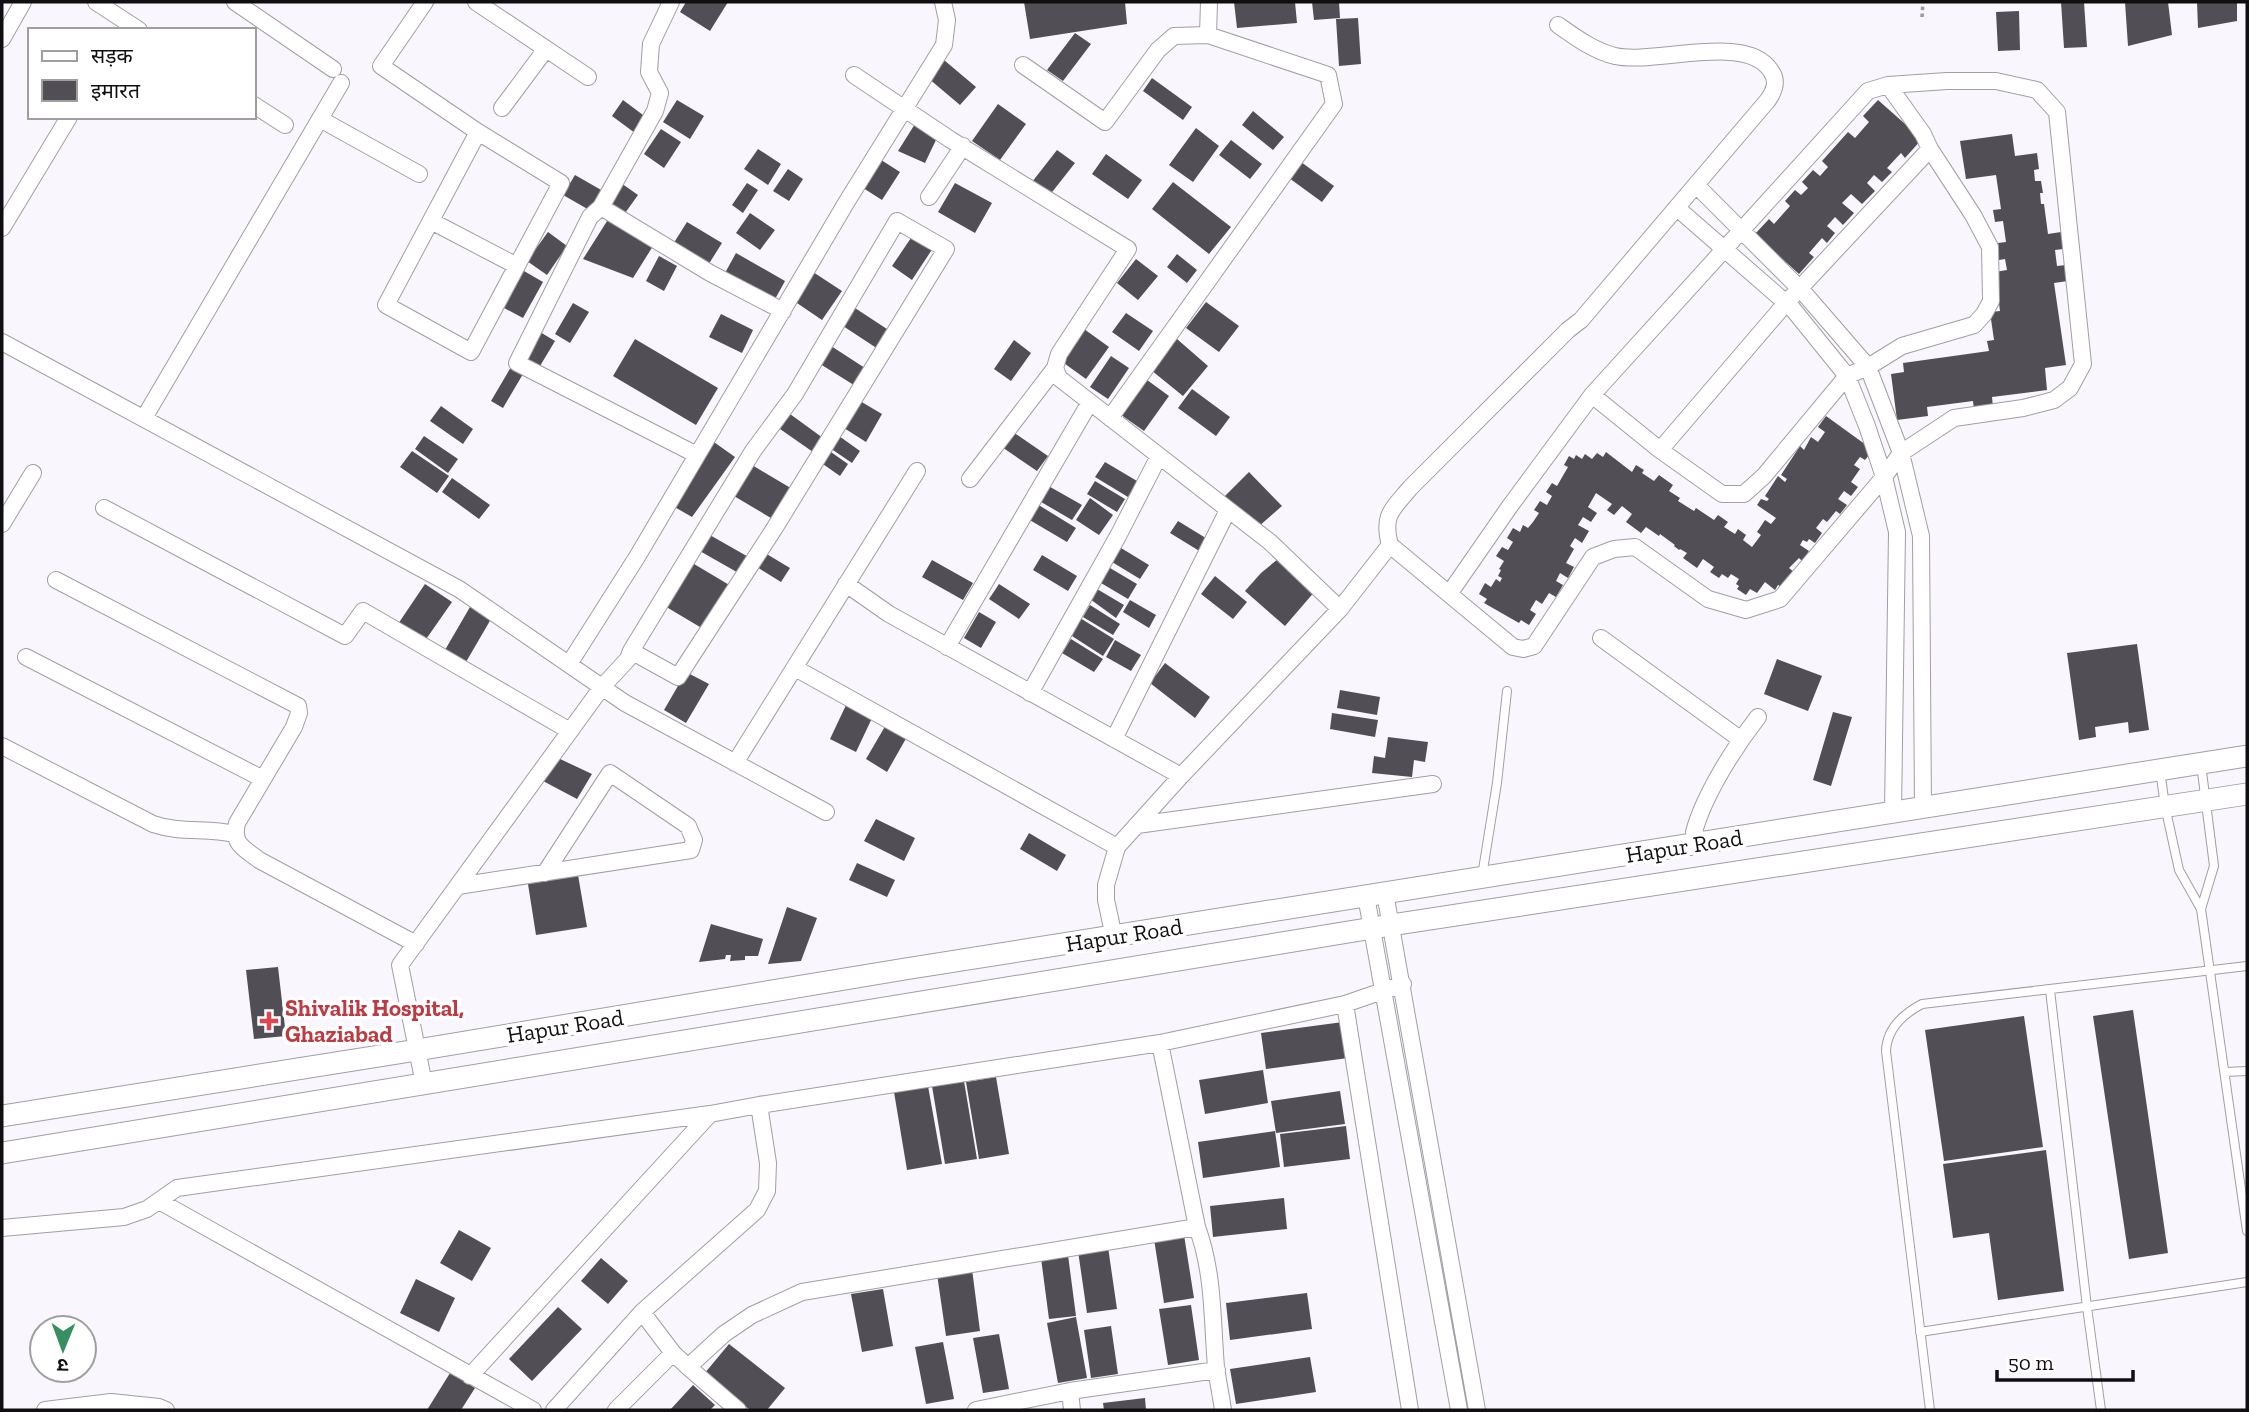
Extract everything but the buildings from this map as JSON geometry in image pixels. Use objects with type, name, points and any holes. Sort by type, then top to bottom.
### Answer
[{"type":"main road","name":"Hapur Road","points":[[2,1116],[2247,756]]},
{"type":"main road","name":"Hapur Road","points":[[2,1153],[1382,927],[2247,794]]},
{"type":"street","points":[[2,38],[23,2]]},
{"type":"street","points":[[96,2],[130,27]]},
{"type":"street","points":[[145,418],[320,119],[337,76],[235,2]]},
{"type":"street","points":[[425,2],[381,66],[478,132],[561,183],[471,352],[386,305],[478,132]]},
{"type":"street","points":[[476,2],[588,77]]},
{"type":"street","points":[[671,2],[651,44],[649,72],[660,93],[655,111],[601,207],[590,217],[517,363],[698,455]]},
{"type":"street","points":[[569,664],[637,557],[944,45],[947,20],[943,2]]},
{"type":"street","points":[[1208,35],[1209,2]]},
{"type":"street","points":[[1449,594],[1592,395],[1868,92],[1888,85],[1996,81],[2037,90],[2057,112],[2083,364],[2070,388],[2054,400],[2024,408],[1954,418],[1901,453],[1884,477],[1780,599],[1746,610],[1708,599],[1635,547],[1614,549],[1593,557],[1534,646],[1523,649],[1513,647],[1449,594],[1390,545],[1388,516],[1410,488],[1581,320],[1774,91],[1773,74],[1765,62],[1752,55],[1715,52],[1636,58],[1615,56],[1578,39],[1559,25]]},
{"type":"street","points":[[1023,65],[1105,122],[1157,50],[1174,36],[1208,35],[1328,75],[1334,104],[1110,418]]},
{"type":"street","points":[[502,108],[546,49]]},
{"type":"street","points":[[854,75],[1128,249],[1059,354],[1055,368],[970,479]]},
{"type":"street","points":[[1592,395],[1660,450],[1722,495],[1744,494],[1764,476],[1847,376],[1868,367],[1902,346],[1974,325],[1991,301],[1990,247],[1923,134],[1888,85]]},
{"type":"street","points":[[256,106],[285,125]]},
{"type":"street","points":[[2,228],[68,119]]},
{"type":"street","points":[[320,119],[419,174]]},
{"type":"street","points":[[929,197],[962,146]]},
{"type":"street","points":[[1660,450],[1786,303],[1930,149]]},
{"type":"street","points":[[1696,185],[1800,290],[1868,367],[1901,453],[1921,536],[1923,808]]},
{"type":"street","points":[[601,207],[710,273],[783,310]]},
{"type":"street","points":[[1677,208],[1786,303],[1847,376],[1867,426],[1884,477],[1897,532],[1893,813]]},
{"type":"street","points":[[431,221],[517,266]]},
{"type":"street","points":[[424,1084],[401,965],[602,687],[628,659],[631,651],[753,451],[795,394],[897,221],[946,249],[774,529],[678,677],[631,651]]},
{"type":"street","points":[[2,342],[459,589],[625,703],[826,812]]},
{"type":"street","points":[[1055,368],[1059,379],[1270,542],[1340,609]]},
{"type":"street","points":[[947,647],[1090,402]]},
{"type":"street","points":[[1030,693],[1118,536],[1159,456]]},
{"type":"street","points":[[736,763],[917,471]]},
{"type":"street","points":[[2,524],[33,473]]},
{"type":"street","points":[[104,508],[345,636],[362,611],[570,731]]},
{"type":"street","points":[[1114,739],[1228,510]]},
{"type":"street","points":[[1114,936],[1106,900],[1106,885],[1117,847],[1340,609],[1390,545]]},
{"type":"street","points":[[56,580],[298,706],[299,713],[294,727],[237,823],[234,834],[241,847],[259,860],[416,944]]},
{"type":"street","points":[[846,584],[889,614],[1181,776]]},
{"type":"street","points":[[1601,638],[1740,739]]},
{"type":"street","points":[[26,657],[263,779]]},
{"type":"street","points":[[795,668],[1117,847]]},
{"type":"street","points":[[1895,677],[1922,677]]},
{"type":"street","points":[[1700,844],[1694,832],[1698,817],[1740,739],[1758,717]]},
{"type":"street","points":[[2,746],[153,824],[171,830],[221,831],[234,834]]},
{"type":"street","points":[[458,886],[545,873],[691,850],[694,840],[688,826],[610,774],[545,873]]},
{"type":"street","points":[[1137,825],[1433,784]]},
{"type":"street","points":[[1375,894],[1382,927],[1402,984],[1477,1410]]},
{"type":"street","points":[[1382,927],[1383,991],[1460,1410]]},
{"type":"street","points":[[2,1228],[138,1214],[177,1188],[709,1114],[1160,1043],[1345,1004],[1402,984]]},
{"type":"street","points":[[1345,1004],[1410,1410]]},
{"type":"street","points":[[1160,1043],[1197,1227],[1205,1248],[1223,1410]]},
{"type":"street","points":[[554,1410],[642,1312],[757,1210],[767,1191],[768,1163],[760,1105]]},
{"type":"street","points":[[470,1376],[709,1114]]},
{"type":"street","points":[[159,1201],[533,1410]]},
{"type":"street","points":[[688,1367],[724,1334],[752,1315],[802,1292],[1197,1227]]},
{"type":"street","points":[[642,1312],[673,1353],[738,1410]]},
{"type":"street","points":[[616,1410],[673,1353]]},
{"type":"street","points":[[976,1410],[1070,1391],[1217,1370]]},
{"type":"street","points":[[1070,1391],[1072,1410]]},
{"type":"street","points":[[45,1410],[111,1402],[166,1410]]},
{"type":"lane","points":[[1481,878],[1497,783],[1507,691]]},
{"type":"lane","points":[[2201,764],[2214,866],[2201,909]]},
{"type":"lane","points":[[2160,770],[2179,870],[2201,909],[2247,1231]]},
{"type":"lane","points":[[1930,1410],[1886,1051],[1887,1038],[1907,1012],[1922,1004],[2247,966]]},
{"type":"lane","points":[[2050,990],[2101,1410]]},
{"type":"lane","points":[[2225,1072],[2247,1070]]},
{"type":"lane","points":[[1920,1332],[2247,1282]]},
{"type":"path","points":[[1922,18],[1923,2]]},
{"type":"place","name":"Shivalik Hospital, Ghaziabad","points":[[269,1021]]}]
